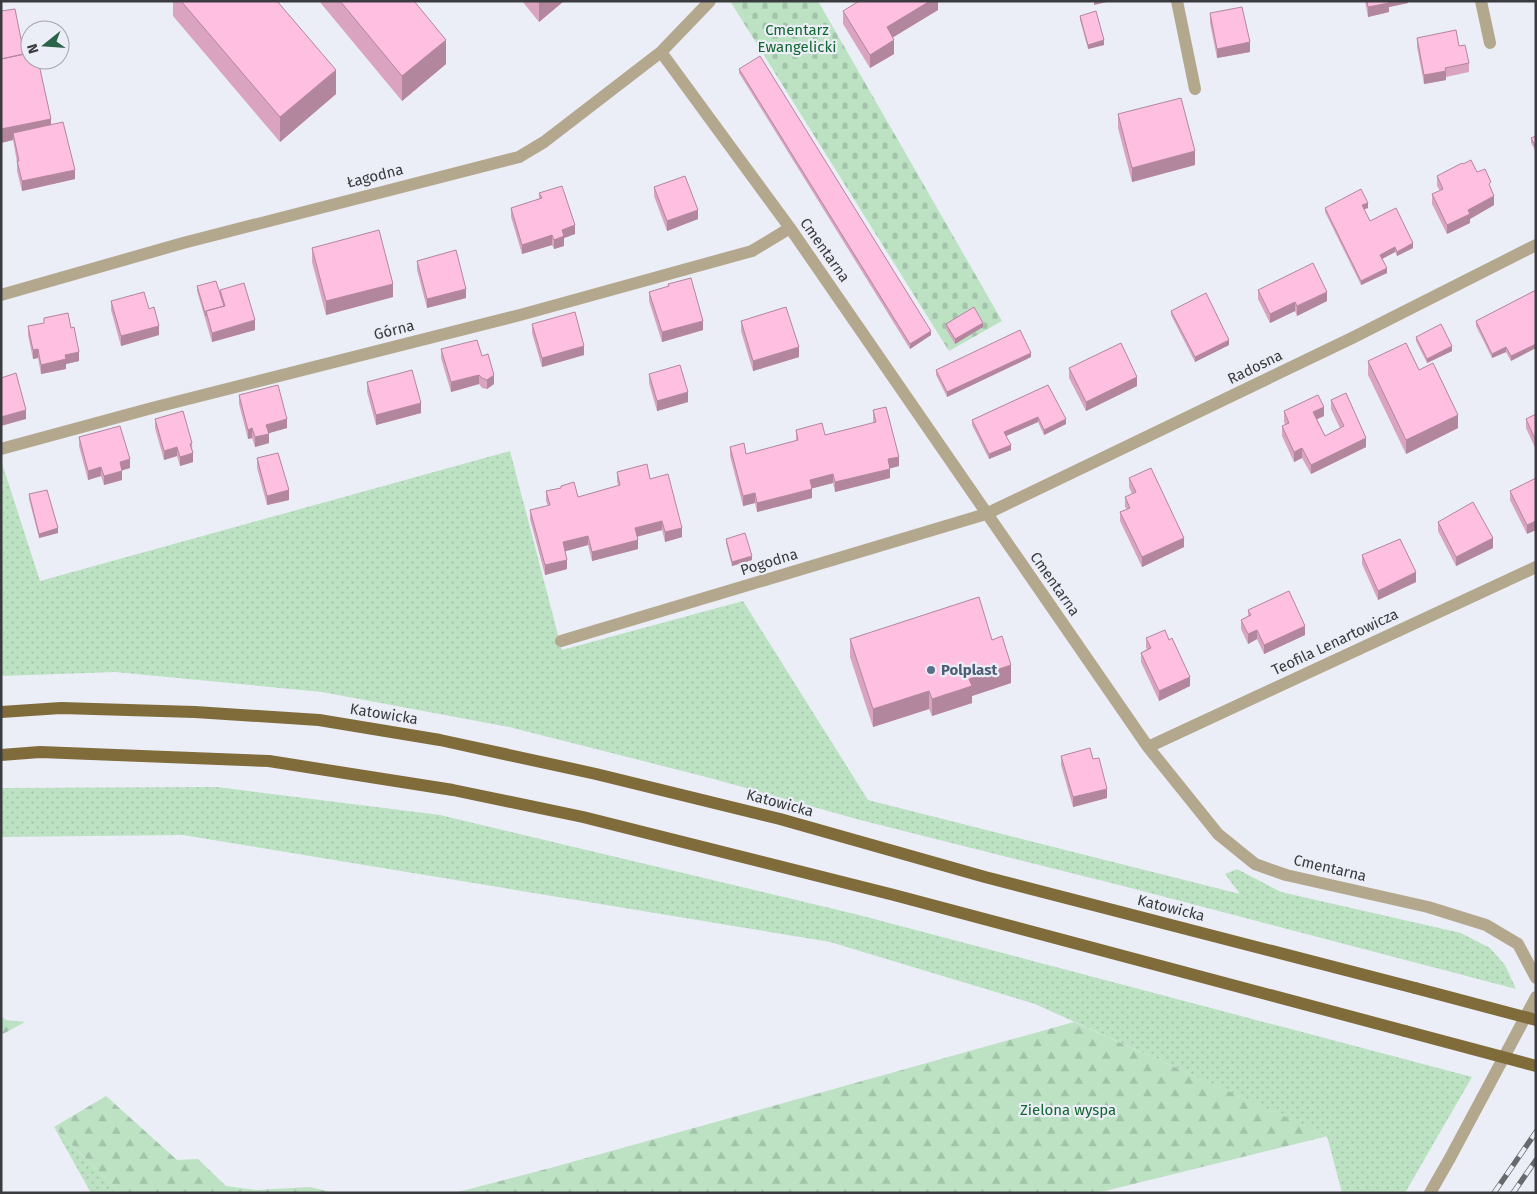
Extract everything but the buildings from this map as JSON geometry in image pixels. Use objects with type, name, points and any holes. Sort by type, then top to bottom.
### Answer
[{"type":"main road","name":"Katowicka","points":[[1,712],[61,708],[196,712],[319,720],[440,740],[596,774],[780,819],[985,878],[1536,1020]]},
{"type":"main road","points":[[1,755],[40,752],[270,761],[453,790],[583,817],[894,895],[1536,1066]]},
{"type":"street","name":"Łagodna","points":[[1,295],[183,243],[519,156],[544,142],[661,52],[710,1]]},
{"type":"street","points":[[1177,1],[1195,89]]},
{"type":"street","points":[[1481,1],[1490,43]]},
{"type":"street","name":"Cmentarna","points":[[661,52],[790,228],[1148,747],[1218,834],[1255,864],[1286,875],[1428,907],[1486,925],[1518,944],[1536,978]]},
{"type":"street","name":"Górna","points":[[1,449],[152,408],[520,315],[752,251],[790,228]]},
{"type":"street","name":"Radosna","points":[[986,514],[1352,338],[1536,245]]},
{"type":"street","name":"Pogodna","points":[[561,641],[986,514]]},
{"type":"street","name":"Teofila Lenartowicza","points":[[1148,747],[1536,567]]},
{"type":"street","points":[[1430,1193],[1536,997]]},
{"type":"green space","name":"Cmentarz Ewangelicki","points":[[730,1],[818,1],[1002,321],[949,351]]},
{"type":"green space","points":[[510,451],[562,650],[743,601],[868,800],[1240,894],[1225,874],[1237,869],[1281,892],[1461,933],[1490,948],[1505,965],[1516,989],[1127,887],[860,820],[710,778],[509,727],[322,692],[115,672],[1,676],[1,460],[40,581]]},
{"type":"green space","points":[[217,787],[440,815],[859,915],[1472,1077],[1405,1193],[1342,1193],[1327,1136],[1035,1004],[830,942],[183,835],[1,837],[1,788]]},
{"type":"green space","points":[[1,1016],[6,1020],[25,1022],[1,1035]]},
{"type":"green space","name":"Zielona wyspa","points":[[1074,1022],[1328,1136],[1097,1193],[454,1193],[554,1167]]},
{"type":"green space","points":[[106,1096],[177,1160],[198,1159],[226,1186],[256,1190],[310,1187],[335,1193],[120,1193],[54,1127]]},
{"type":"green space","points":[[54,1127],[120,1193],[91,1193]]},
{"type":"railway","points":[[1494,1193],[1536,1132]]},
{"type":"railway","points":[[1513,1193],[1536,1160]]},
{"type":"place","name":"Polplast","points":[[931,670]]}]
